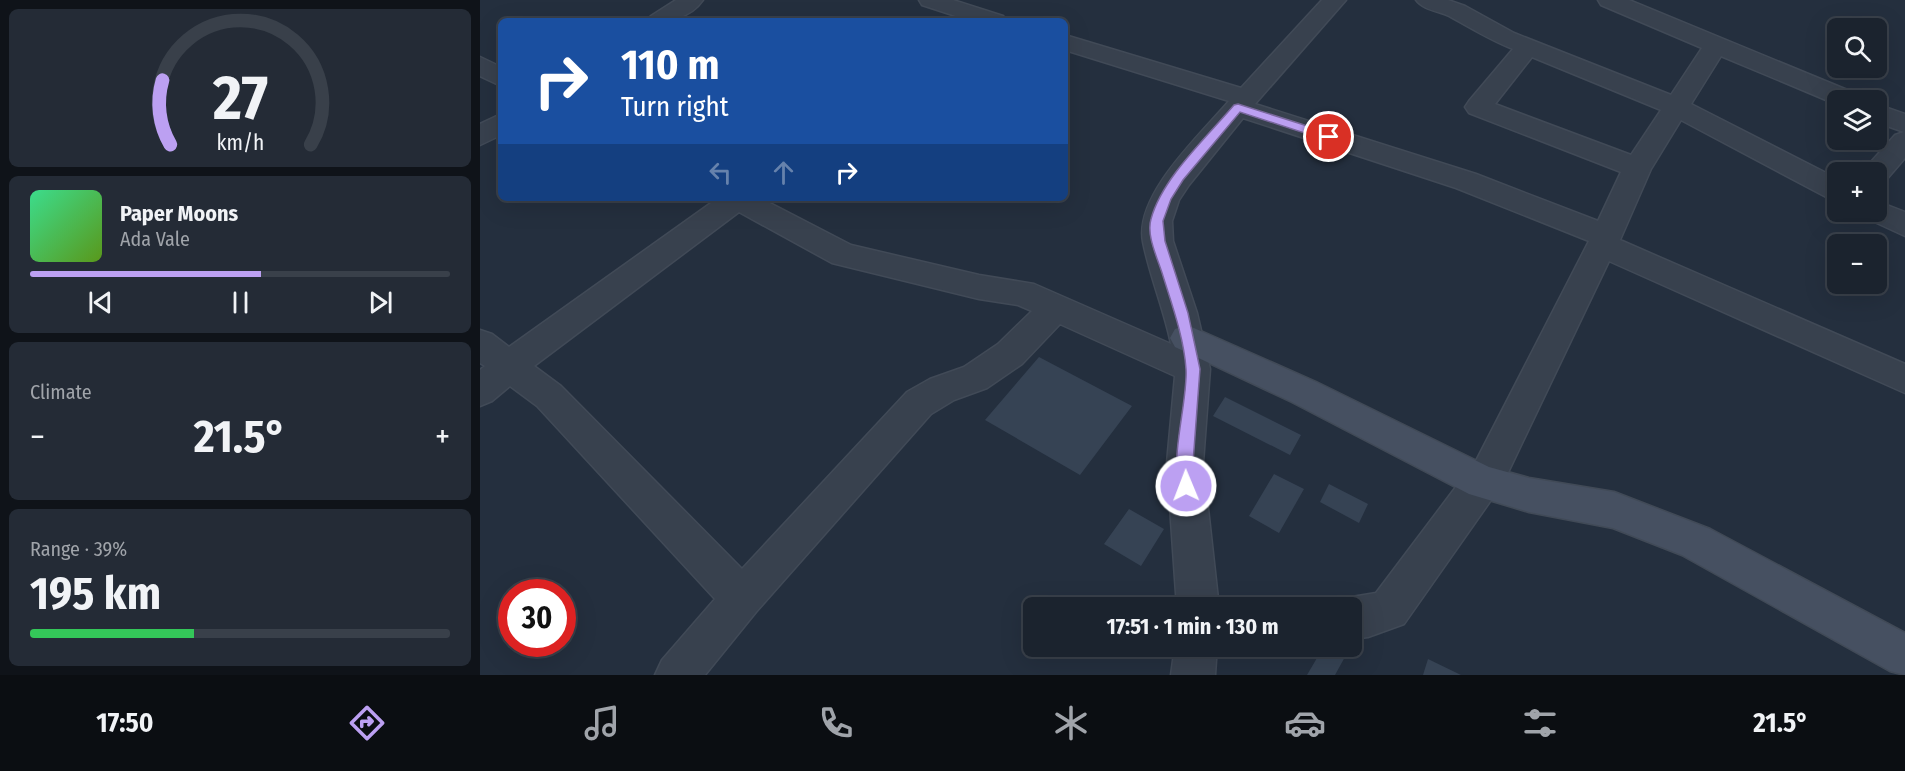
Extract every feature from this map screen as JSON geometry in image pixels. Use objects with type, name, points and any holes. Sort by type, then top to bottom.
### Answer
[{"type":"main road","points":[[1190,353],[1304,392],[1482,482],[1529,495],[1614,510],[1696,542],[1905,656]]},
{"type":"street","points":[[664,18],[692,0]]},
{"type":"street","points":[[930,0],[986,18]]},
{"type":"street","points":[[1197,597],[1185,463],[1190,353],[1158,241],[1156,221],[1165,199],[1179,178],[1242,103],[1335,0]]},
{"type":"street","points":[[1427,0],[1462,5],[1486,29],[1674,106],[1827,186]]},
{"type":"street","points":[[1609,0],[1827,91]]},
{"type":"street","points":[[1068,43],[1466,181],[1604,241],[1905,379]]},
{"type":"street","points":[[1362,617],[1389,609],[1490,471],[1604,241],[1637,168],[1674,106],[1715,46]]},
{"type":"street","points":[[1528,47],[1478,106],[1637,168]]},
{"type":"street","points":[[480,64],[498,76]]},
{"type":"street","points":[[1887,117],[1905,124]]},
{"type":"street","points":[[480,136],[498,125]]},
{"type":"street","points":[[1886,162],[1905,141]]},
{"type":"street","points":[[480,391],[509,366],[733,201]]},
{"type":"street","points":[[743,201],[843,255],[979,287],[1023,293],[1055,308],[1190,353]]},
{"type":"street","points":[[1887,216],[1905,225]]},
{"type":"street","points":[[677,675],[742,598],[919,403],[942,389],[975,378],[1010,354],[1055,308]]},
{"type":"street","points":[[480,344],[549,396],[742,598]]},
{"type":"street","points":[[1193,675],[1195,657]]},
{"type":"building","points":[[1039,357],[1132,406],[1080,475],[985,420]]},
{"type":"building","points":[[1225,397],[1301,435],[1290,455],[1213,416]]},
{"type":"building","points":[[1274,474],[1304,489],[1279,533],[1249,516]]},
{"type":"building","points":[[1329,484],[1368,504],[1359,523],[1320,502]]},
{"type":"building","points":[[1129,509],[1164,529],[1141,566],[1104,544]]},
{"type":"building","points":[[1318,657],[1345,657],[1335,675],[1307,675]]},
{"type":"building","points":[[1428,659],[1461,675],[1423,675]]},
{"type":"route","points":[[1186,486],[1185,463],[1193,369],[1181,313],[1158,241],[1156,221],[1165,199],[1179,178],[1238,107],[1329,137]]}]
